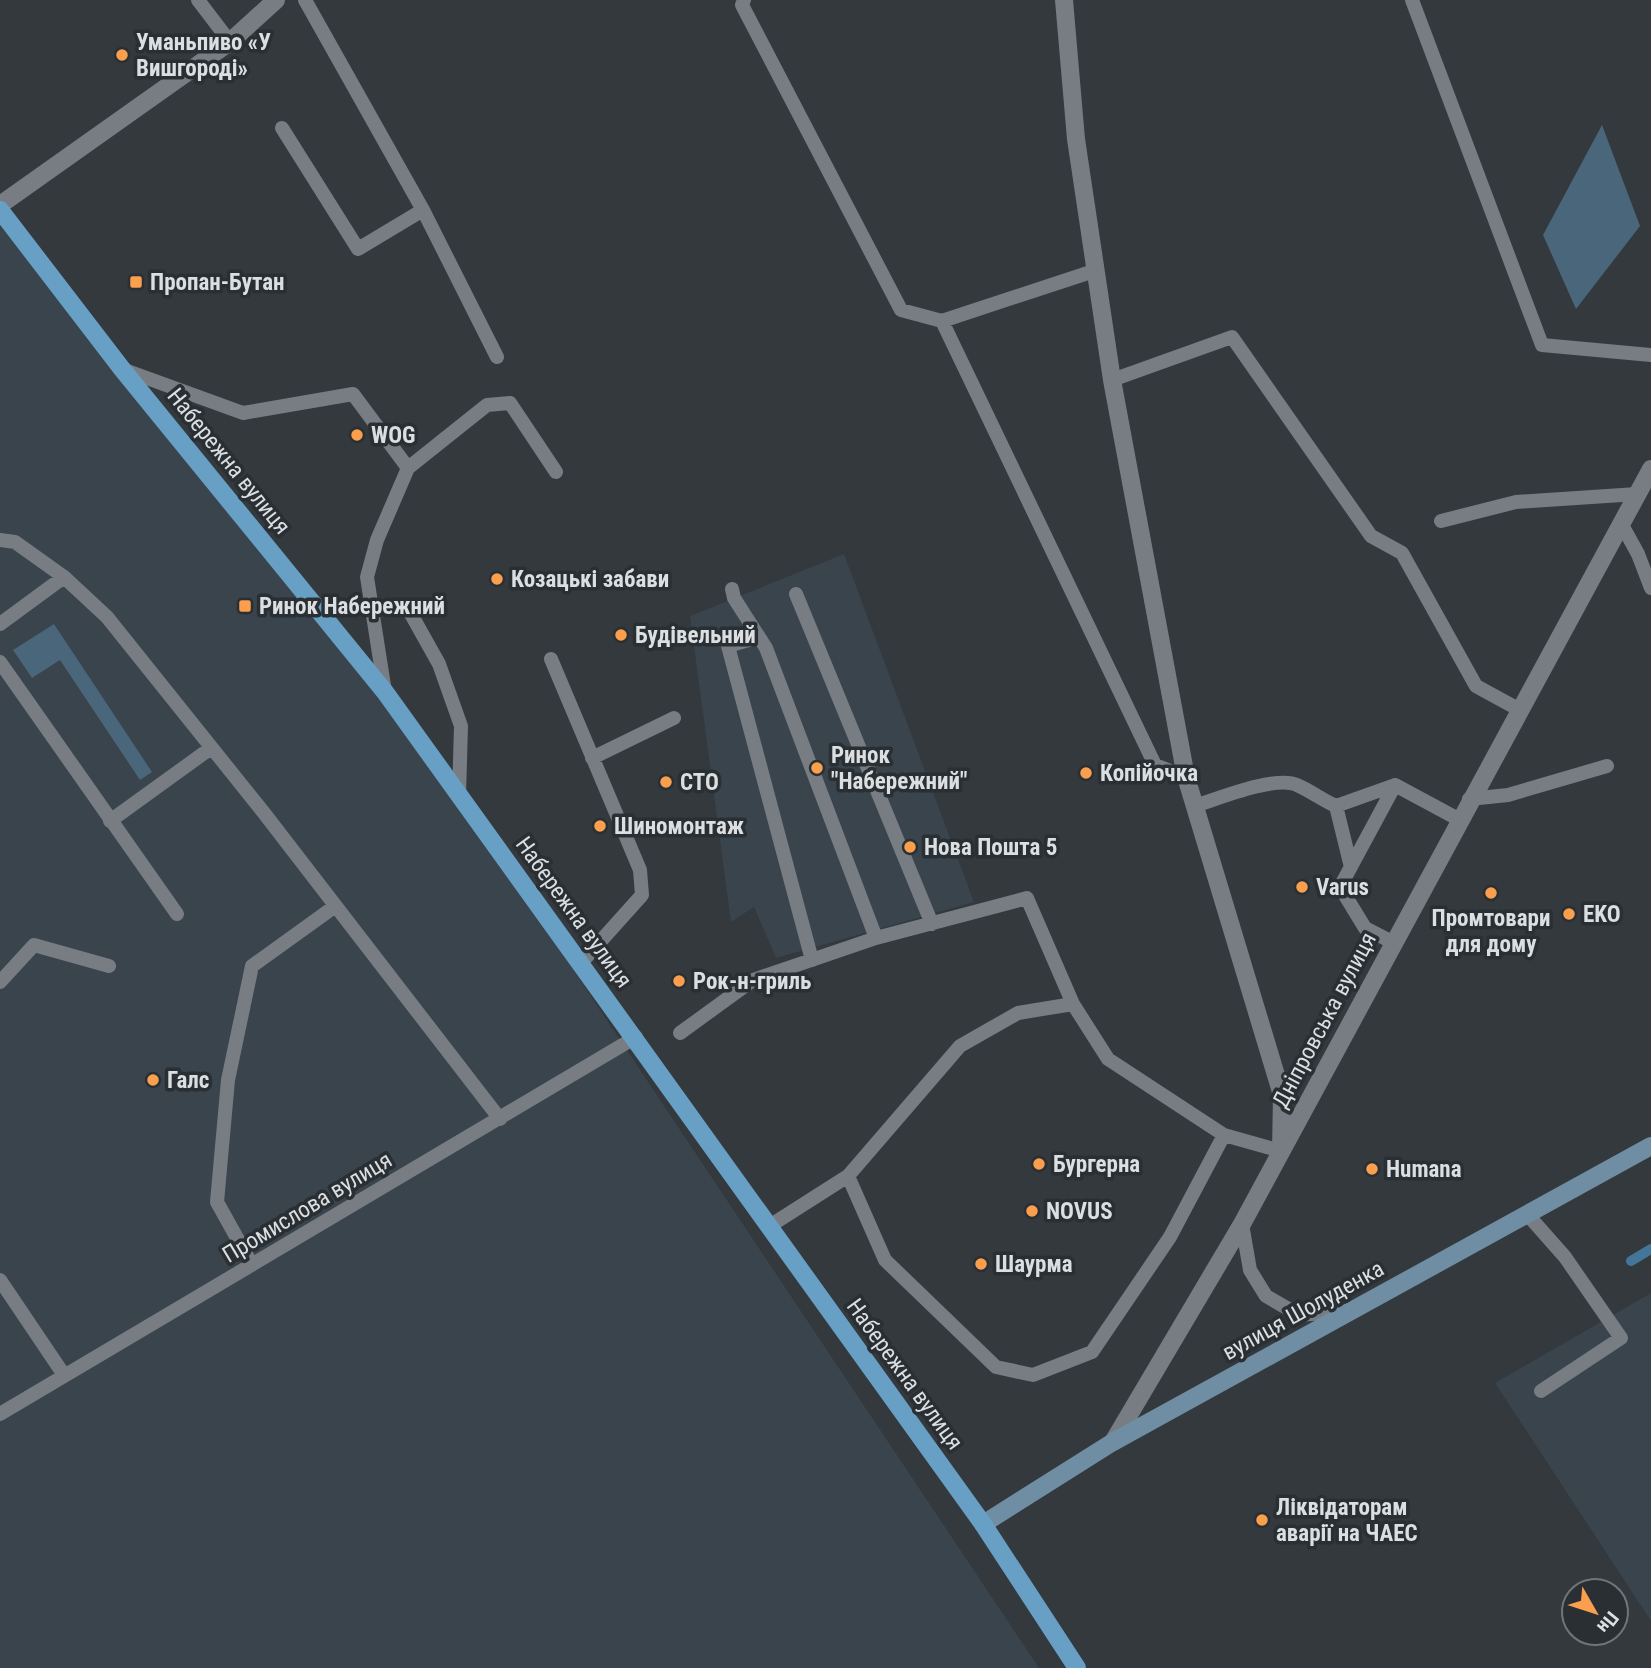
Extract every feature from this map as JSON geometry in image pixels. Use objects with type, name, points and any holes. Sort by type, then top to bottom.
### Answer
[{"type":"main road","name":"Набережна вулиця","points":[[0,208],[122,369],[385,692],[636,1037],[768,1227],[983,1524],[1077,1668]]},
{"type":"main road","name":"вулиця Шолуденка","points":[[983,1524],[1114,1442],[1651,1146]]},
{"type":"street","name":"Набережна вулиця","points":[[0,208],[230,42],[276,0]]},
{"type":"street","points":[[1064,0],[1076,139],[1112,380],[1186,777],[1282,1095],[1281,1151]]},
{"type":"street","name":"Дніпровська вулиця","points":[[1114,1442],[1242,1224],[1461,820],[1469,799],[1651,468]]},
{"type":"lane","points":[[198,0],[230,42]]},
{"type":"lane","points":[[305,0],[423,210],[498,357]]},
{"type":"lane","points":[[744,0],[742,5],[901,310],[942,321],[1097,270]]},
{"type":"lane","points":[[1412,0],[1542,345],[1651,355]]},
{"type":"lane","points":[[282,128],[358,249],[423,210]]},
{"type":"lane","points":[[942,321],[1155,765],[1186,777]]},
{"type":"lane","points":[[1112,380],[1232,337],[1371,536],[1402,552],[1476,686],[1520,710]]},
{"type":"lane","points":[[122,369],[243,413],[354,394],[408,468]]},
{"type":"lane","points":[[385,692],[367,577],[377,540],[408,468],[486,405],[510,403],[556,472]]},
{"type":"lane","points":[[1441,521],[1516,502],[1637,494]]},
{"type":"lane","points":[[1622,525],[1651,588]]},
{"type":"lane","points":[[0,540],[15,542],[64,577],[107,617],[500,1119]]},
{"type":"lane","points":[[0,624],[64,577]]},
{"type":"lane","points":[[732,589],[771,660],[876,938]]},
{"type":"lane","points":[[796,594],[932,923]]},
{"type":"lane","points":[[411,614],[439,664],[461,726],[459,796]]},
{"type":"lane","points":[[759,637],[728,646],[812,960]]},
{"type":"lane","points":[[551,659],[640,870],[642,895],[581,963]]},
{"type":"lane","points":[[0,662],[177,914]]},
{"type":"lane","points":[[592,758],[674,718]]},
{"type":"lane","points":[[110,821],[211,748]]},
{"type":"lane","points":[[1469,799],[1508,794],[1607,766]]},
{"type":"lane","points":[[1195,806],[1260,786],[1295,783],[1315,797],[1336,806],[1395,785],[1461,820]]},
{"type":"lane","points":[[1394,943],[1365,928],[1340,887],[1395,785]]},
{"type":"lane","points":[[1336,806],[1351,867]]},
{"type":"lane","points":[[680,1033],[753,980],[876,938],[1027,898],[1073,1004],[1108,1059],[1224,1135],[1281,1151]]},
{"type":"lane","points":[[252,1265],[217,1202],[228,1080],[252,966],[334,907]]},
{"type":"lane","points":[[0,982],[34,945],[108,966]]},
{"type":"lane","points":[[768,1227],[848,1176],[960,1046],[1018,1013],[1073,1004]]},
{"type":"lane","name":"Промислова вулиця","points":[[0,1414],[636,1037]]},
{"type":"lane","points":[[848,1176],[885,1260],[996,1367],[1033,1375],[1092,1352],[1170,1237],[1224,1135]]},
{"type":"lane","points":[[1527,1214],[1565,1257],[1622,1338],[1541,1391]]},
{"type":"lane","points":[[1242,1224],[1250,1270],[1266,1296],[1299,1315],[1352,1310]]},
{"type":"lane","points":[[0,1280],[64,1375]]},
{"type":"shaded area","points":[[1602,125],[1640,226],[1576,309],[1543,235]]},
{"type":"shaded area","points":[[0,207],[428,752],[1039,1668],[0,1668]]},
{"type":"shaded area","name":"Ринок \"Набережний\"","points":[[844,554],[974,902],[776,958],[754,907],[731,922],[690,616]]},
{"type":"shaded area","points":[[54,624],[152,772],[140,780],[60,660],[32,678],[13,650]]},
{"type":"shaded area","points":[[1651,1293],[1651,1621],[1630,1589],[1630,1577],[1622,1577],[1495,1383]]},
{"type":"waterway","points":[[1631,1261],[1651,1249]]},
{"type":"place","name":"Уманьпиво «У Вишгороді»","points":[[122,55]]},
{"type":"place","name":"Пропан-Бутан","points":[[136,282]]},
{"type":"place","name":"WOG","points":[[357,435]]},
{"type":"place","name":"Козацькі забави","points":[[497,579]]},
{"type":"place","name":"Ринок Набережний","points":[[245,606]]},
{"type":"place","name":"Будівельний","points":[[621,635]]},
{"type":"place","name":"Ринок \"Набережний\"","points":[[817,768]]},
{"type":"place","name":"Копійочка","points":[[1086,773]]},
{"type":"place","name":"СТО","points":[[666,782]]},
{"type":"place","name":"Шиномонтаж","points":[[600,826]]},
{"type":"place","name":"Нова Пошта 5","points":[[910,847]]},
{"type":"place","name":"Varus","points":[[1302,887]]},
{"type":"place","name":"Промтовари для дому","points":[[1491,893]]},
{"type":"place","name":"EKO","points":[[1569,914]]},
{"type":"place","name":"Рок-н-гриль","points":[[679,981]]},
{"type":"place","name":"Галс","points":[[153,1080]]},
{"type":"place","name":"Бургерна","points":[[1039,1164]]},
{"type":"place","name":"Humana","points":[[1372,1169]]},
{"type":"place","name":"NOVUS","points":[[1032,1211]]},
{"type":"place","name":"Шаурма","points":[[981,1264]]},
{"type":"place","name":"Ліквідаторам аварії на ЧАЕС","points":[[1262,1520]]}]
